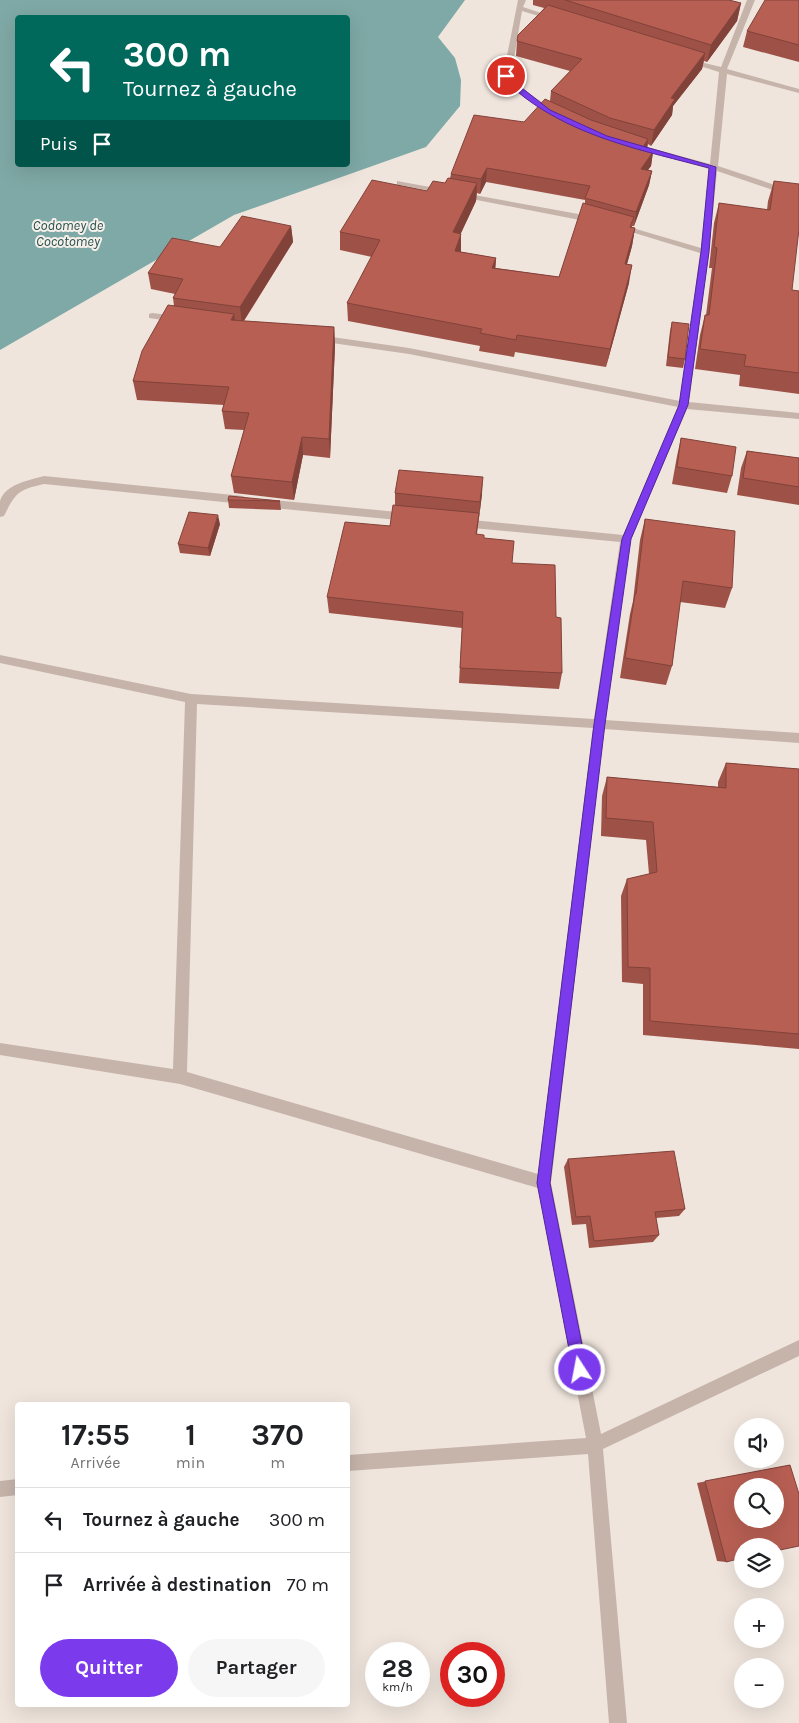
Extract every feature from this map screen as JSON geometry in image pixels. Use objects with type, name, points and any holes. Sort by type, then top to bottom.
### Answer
[{"type":"street","points":[[522,0],[506,76],[510,82],[548,111],[564,119]]},
{"type":"street","points":[[618,1723],[595,1445],[544,1183],[599,724],[626,539],[684,405],[705,252],[723,71],[751,0]]},
{"type":"street","points":[[519,8],[565,22]]},
{"type":"street","points":[[676,57],[799,91]]},
{"type":"street","points":[[622,142],[712,167],[799,196]]},
{"type":"street","points":[[400,183],[601,222]]},
{"type":"street","points":[[610,224],[705,252]]},
{"type":"street","points":[[152,316],[192,321]]},
{"type":"street","points":[[310,337],[409,351],[684,405],[799,416]]},
{"type":"street","points":[[0,513],[4,499],[19,486],[44,480],[419,518]]},
{"type":"street","points":[[449,521],[626,539]]},
{"type":"street","points":[[0,659],[191,699],[799,738]]},
{"type":"street","points":[[180,1077],[191,699]]},
{"type":"street","points":[[0,1048],[180,1077],[544,1183]]},
{"type":"street","points":[[350,1463],[595,1445],[799,1348]]},
{"type":"street","points":[[0,1489],[15,1487]]},
{"type":"water","name":"Codomey de Cocotomey","points":[[0,0],[465,0],[438,37],[455,58],[461,80],[460,106],[426,147],[234,215],[0,350]]},
{"type":"building","points":[[565,0],[729,0],[741,3],[711,45]]},
{"type":"building","points":[[765,0],[799,0],[799,45],[747,31]]},
{"type":"building","points":[[548,5],[705,53],[671,98],[675,99],[654,130],[610,118],[551,91],[582,59],[517,41],[518,35]]},
{"type":"building","points":[[545,99],[591,120],[648,139],[642,149],[653,152],[641,169],[652,171],[636,212],[585,198],[590,186],[487,168],[481,179],[451,174],[474,115],[524,122]]},
{"type":"building","points":[[448,178],[477,183],[453,232],[461,234],[455,251],[496,258],[492,268],[559,277],[583,203],[634,217],[630,227],[635,228],[625,264],[632,265],[610,349],[517,335],[516,340],[480,333],[482,329],[347,303],[380,240],[340,232],[372,180],[427,191],[433,181],[445,183]]},
{"type":"building","points":[[774,181],[799,184],[799,229],[792,290],[799,291],[799,373],[744,366],[746,355],[700,349],[705,315],[709,315],[717,248],[714,247],[719,203],[770,210]]},
{"type":"building","points":[[242,216],[291,226],[240,307],[173,298],[183,279],[148,273],[172,238],[220,247]]},
{"type":"building","points":[[168,305],[234,314],[231,320],[334,327],[329,439],[302,437],[292,482],[231,476],[249,413],[222,411],[229,387],[133,381],[142,351]]},
{"type":"building","points":[[672,322],[689,324],[685,359],[668,357]]},
{"type":"building","points":[[681,438],[736,447],[732,476],[677,467]]},
{"type":"building","points":[[747,451],[799,458],[799,487],[743,478]]},
{"type":"building","points":[[399,470],[483,477],[480,502],[395,493]]},
{"type":"building","points":[[229,496],[280,501],[228,500]]},
{"type":"building","points":[[393,505],[479,513],[476,534],[484,535],[484,538],[514,541],[512,563],[555,565],[556,617],[561,618],[562,673],[460,668],[463,612],[327,597],[345,522],[390,526]]},
{"type":"building","points":[[189,512],[218,515],[208,548],[178,544]]},
{"type":"building","points":[[645,519],[735,531],[732,588],[683,581],[672,666],[625,658],[636,594]]},
{"type":"building","points":[[726,763],[799,769],[799,1034],[650,1021],[650,968],[628,967],[627,879],[657,872],[653,822],[606,818],[607,777],[726,788]]},
{"type":"building","points":[[674,1151],[685,1209],[655,1212],[659,1235],[594,1241],[590,1216],[576,1217],[568,1159]]},
{"type":"building","points":[[790,1465],[799,1494],[799,1546],[784,1549],[784,1538],[734,1538],[734,1560],[726,1562],[705,1481],[774,1468],[784,1468],[784,1466]]},
{"type":"route","points":[[506,76],[510,82],[548,111],[604,137],[712,167],[705,252],[684,405],[626,539],[599,724],[544,1183],[580,1370]]}]
